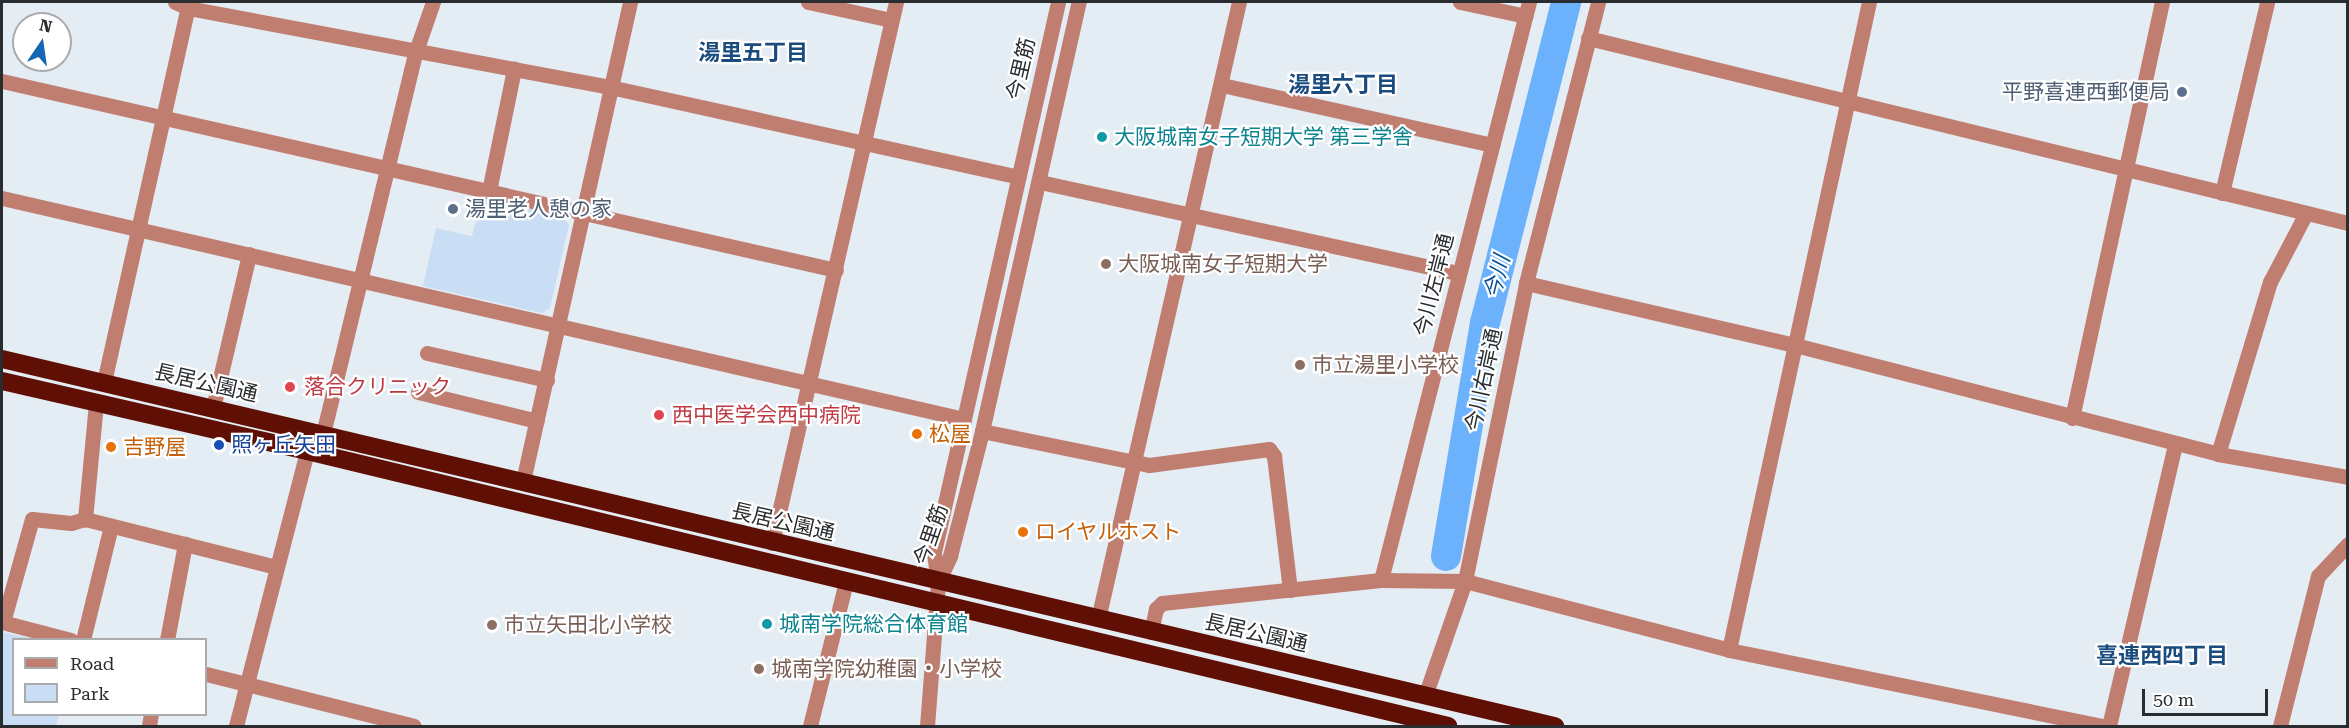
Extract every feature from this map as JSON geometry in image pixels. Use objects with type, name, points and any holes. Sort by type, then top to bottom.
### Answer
[{"type":"highway","name":"長居公園通","points":[[2,359],[772,543],[1555,726]]},
{"type":"highway","name":"長居公園通","points":[[2,381],[307,451],[1420,723],[1448,726]]},
{"type":"street","points":[[236,726],[307,451],[323,434],[363,279],[416,51],[433,2]]},
{"type":"street","points":[[523,482],[630,2]]},
{"type":"street","points":[[808,2],[891,20]]},
{"type":"street","points":[[772,543],[866,141],[896,2]]},
{"type":"street","name":"今里筋","points":[[938,582],[934,552],[1058,2]]},
{"type":"street","name":"今里筋","points":[[938,582],[950,556],[982,431],[1079,2]]},
{"type":"street","points":[[1098,619],[1193,216],[1239,2]]},
{"type":"street","points":[[1460,2],[1528,9]]},
{"type":"street","name":"今川右岸通","points":[[1425,696],[1465,580],[1526,283],[1598,2]]},
{"type":"street","points":[[1730,650],[1869,2]]},
{"type":"street","points":[[2072,418],[2128,170],[2162,2]]},
{"type":"street","points":[[2222,193],[2267,2]]},
{"type":"street","points":[[104,382],[165,118],[184,4],[610,87],[866,141],[1018,177]]},
{"type":"street","name":"今川左岸通","points":[[1381,579],[1528,9]]},
{"type":"street","points":[[1588,38],[2348,223]]},
{"type":"street","points":[[489,191],[514,69]]},
{"type":"street","points":[[2,81],[836,270]]},
{"type":"street","points":[[1222,85],[1492,145]]},
{"type":"street","points":[[1040,182],[1459,273]]},
{"type":"street","points":[[2,198],[363,279],[964,419]]},
{"type":"street","points":[[2218,454],[2270,282],[2306,213]]},
{"type":"street","points":[[213,408],[249,254]]},
{"type":"street","points":[[1526,283],[1794,345],[2175,444],[2348,477]]},
{"type":"street","points":[[427,353],[547,380]]},
{"type":"street","points":[[418,392],[537,421]]},
{"type":"street","points":[[86,519],[96,403]]},
{"type":"street","points":[[982,431],[1149,465],[1269,449],[1274,456],[1290,590]]},
{"type":"street","points":[[2109,726],[2175,444]]},
{"type":"street","points":[[67,638],[2,622],[32,519],[71,523],[86,519],[276,567]]},
{"type":"street","points":[[83,638],[111,526]]},
{"type":"street","points":[[167,638],[185,544]]},
{"type":"street","points":[[2280,726],[2318,576],[2348,544]]},
{"type":"street","points":[[1151,632],[1156,609],[1162,603],[1381,579],[1465,580],[1622,624],[1730,650],[2102,726]]},
{"type":"street","points":[[810,726],[846,582]]},
{"type":"street","points":[[927,726],[938,582]]},
{"type":"street","points":[[207,674],[414,726]]},
{"type":"green space","points":[[482,198],[562,216],[569,225],[550,308],[542,313],[423,286],[436,228],[472,236]]},
{"type":"green space","points":[[2,632],[29,638],[12,638],[12,716],[59,716],[56,726],[2,726]]},
{"type":"waterway","name":"今川","points":[[1446,556],[1485,323],[1566,2]]},
{"type":"place","name":"平野喜連西郵便局","points":[[2182,92]]},
{"type":"place","name":"大阪城南女子短期大学 第三学舎","points":[[1102,137]]},
{"type":"place","name":"湯里老人憩の家","points":[[453,209]]},
{"type":"place","name":"大阪城南女子短期大学","points":[[1106,264]]},
{"type":"place","name":"市立湯里小学校","points":[[1300,365]]},
{"type":"place","name":"落合クリニック","points":[[290,387]]},
{"type":"place","name":"西中医学会西中病院","points":[[659,415]]},
{"type":"place","name":"松屋","points":[[917,434]]},
{"type":"place","name":"照ヶ丘矢田","points":[[219,445]]},
{"type":"place","name":"吉野屋","points":[[111,447]]},
{"type":"place","name":"ロイヤルホスト","points":[[1023,532]]},
{"type":"place","name":"城南学院総合体育館","points":[[767,624]]},
{"type":"place","name":"市立矢田北小学校","points":[[492,625]]},
{"type":"place","name":"城南学院幼稚園・小学校","points":[[759,669]]},
{"type":"district","name":"湯里五丁目","points":[[753,53]]},
{"type":"district","name":"湯里六丁目","points":[[1343,85]]},
{"type":"district","name":"喜連西四丁目","points":[[2162,656]]}]
